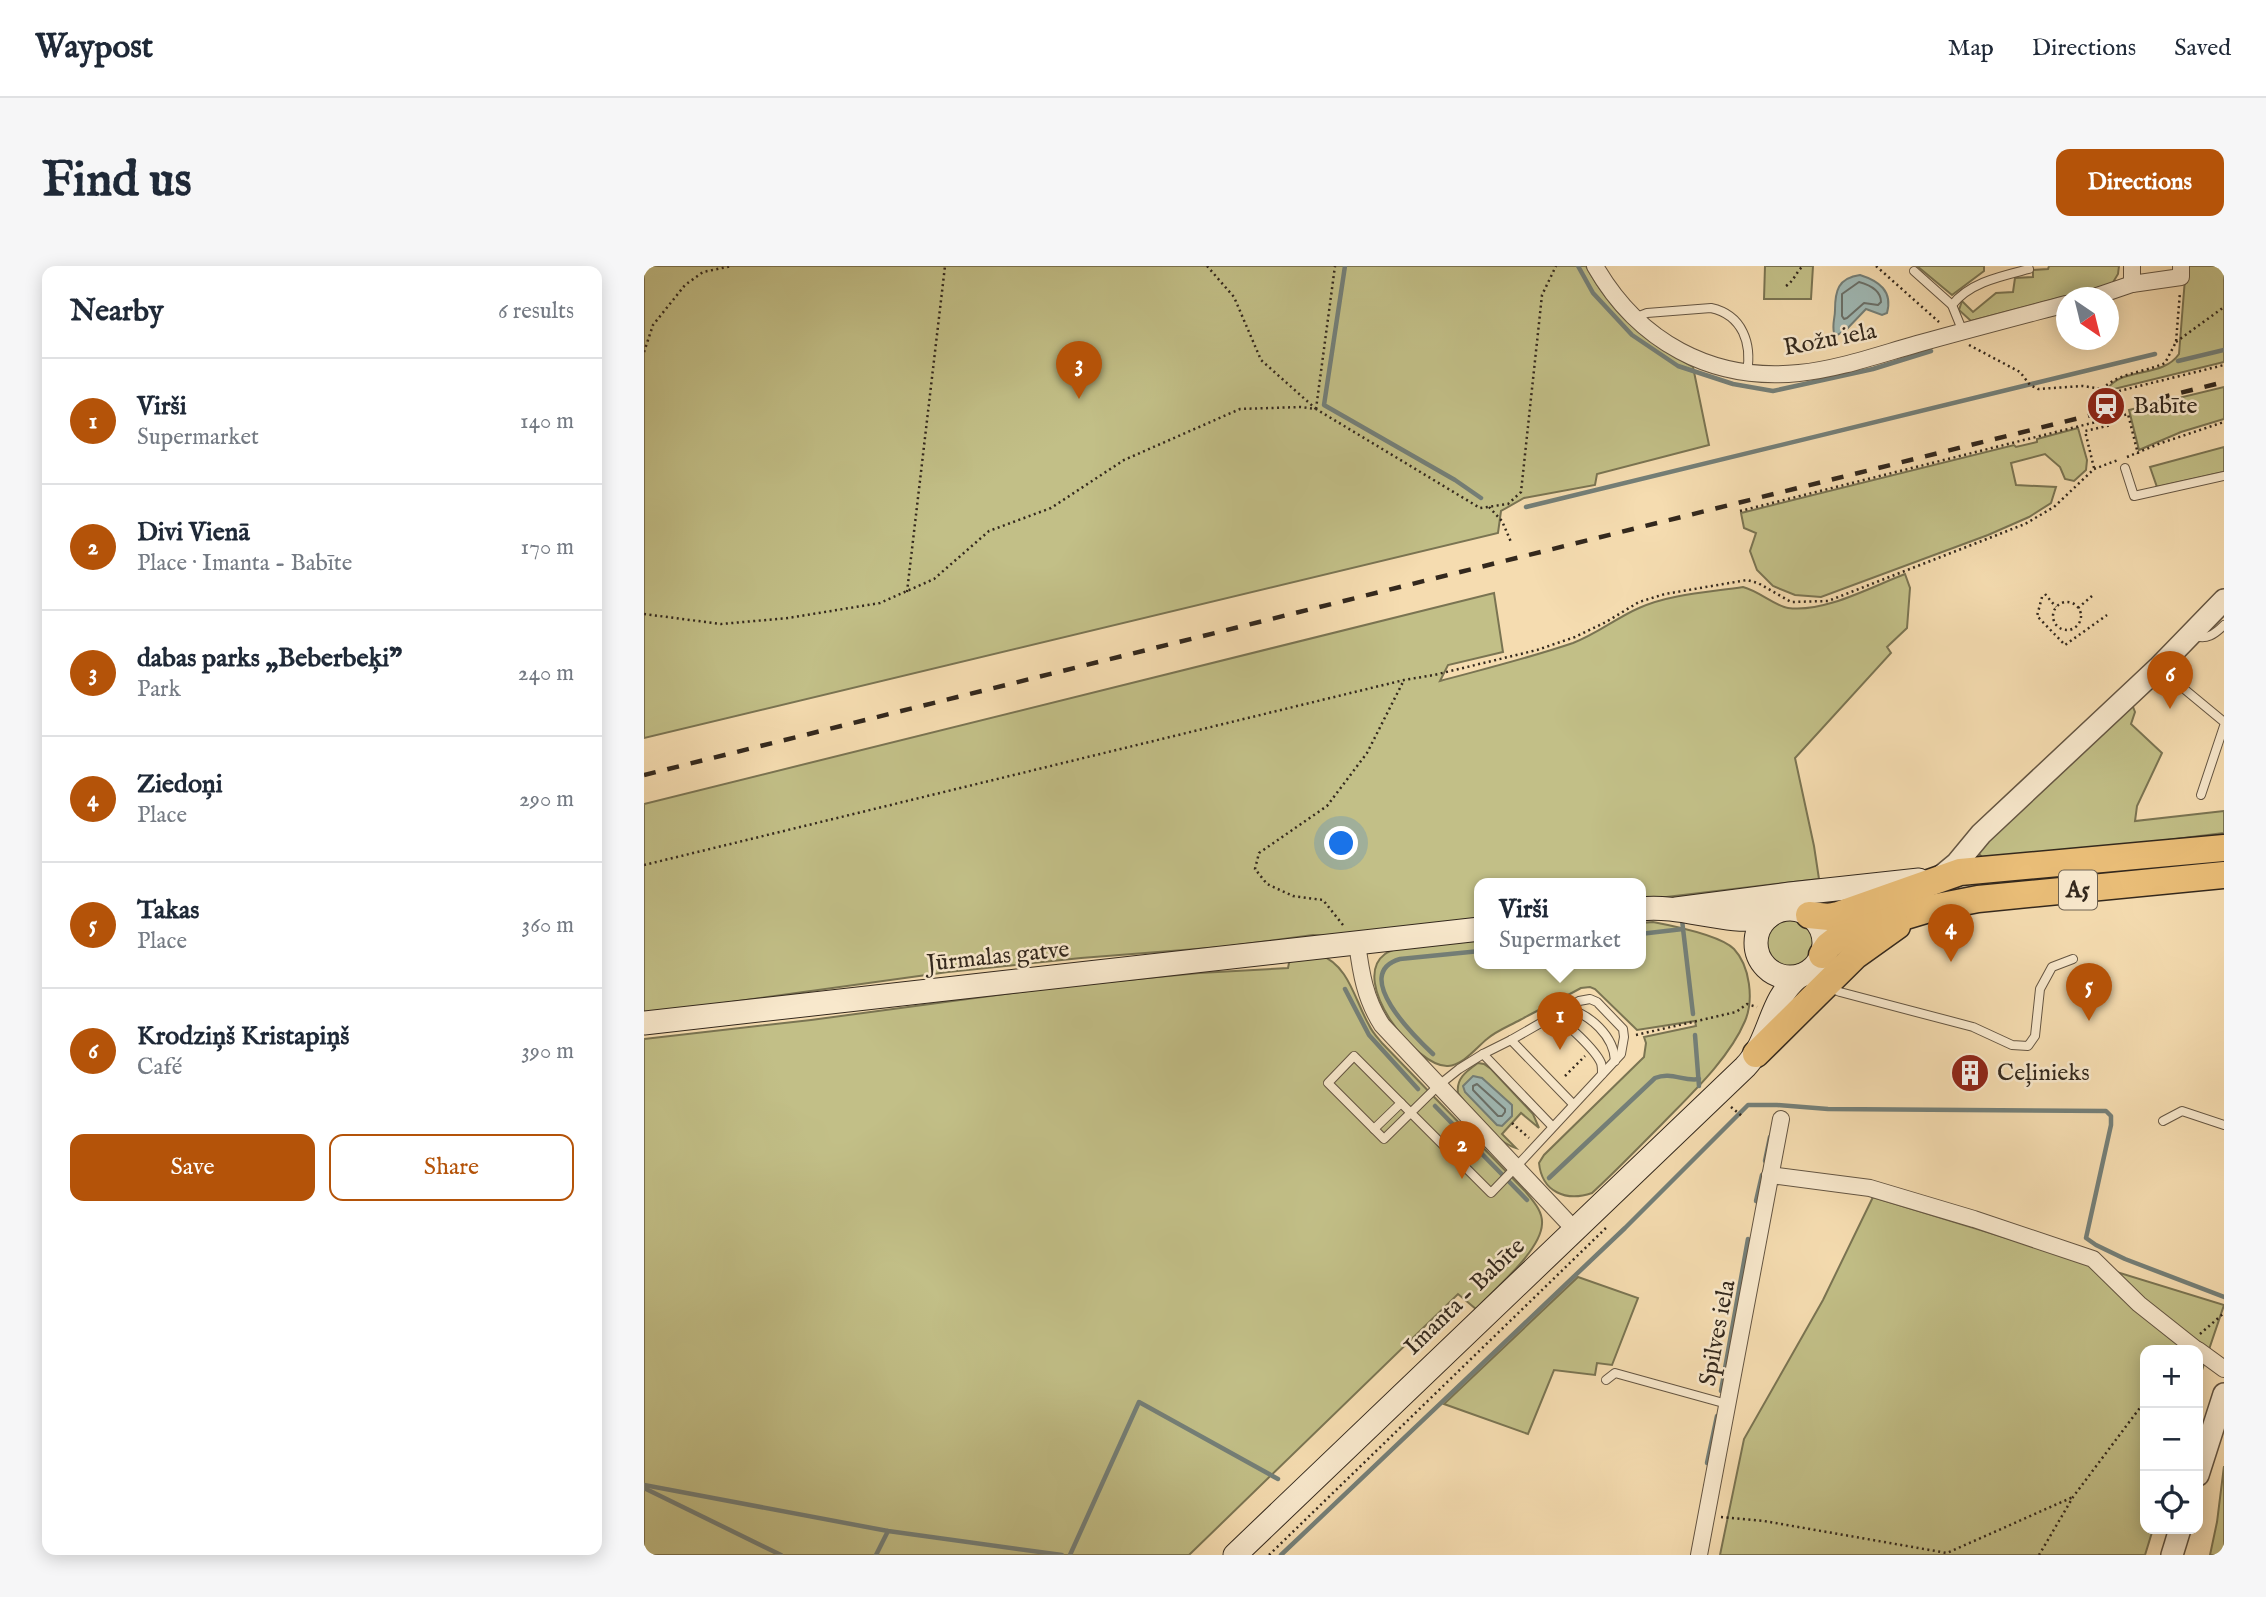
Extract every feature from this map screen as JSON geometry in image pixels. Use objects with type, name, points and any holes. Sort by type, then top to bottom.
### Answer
[{"type":"highway","name":"A5","points":[[1810,915],[1838,915],[1960,872],[2224,848]]},
{"type":"highway","name":"A5","points":[[1822,955],[1828,946],[1842,935],[1933,908],[1979,899],[2224,875]]},
{"type":"highway","points":[[1756,1054],[1825,984],[1873,942],[1902,923],[1933,908]]},
{"type":"main road","name":"A5","points":[[1676,909],[1940,878]]},
{"type":"main road","points":[[1646,908],[1660,907],[1744,920],[1768,917]]},
{"type":"main road","points":[[1676,909],[1707,925],[1739,936],[1775,974],[1791,977],[1799,976],[1813,968],[1822,955],[1824,937],[1821,929],[1810,915],[1793,909],[1775,912],[1757,933],[1760,958]]},
{"type":"main road","name":"Jūrmalas gatve","points":[[644,1023],[1474,930]]},
{"type":"main road","name":"Imanta - Babīte","points":[[1731,1078],[1747,1045],[1760,1007],[1766,982],[1760,958]]},
{"type":"main road","name":"Imanta - Babīte","points":[[1235,1555],[1756,1054],[1781,994],[1799,976]]},
{"type":"street","name":"Rožu iela","points":[[1595,266],[1612,294],[1653,334],[1684,354],[1747,372],[1773,374],[1817,370],[2056,307]]},
{"type":"street","points":[[2132,266],[2132,284]]},
{"type":"street","points":[[2119,290],[2132,284],[2181,271]]},
{"type":"street","points":[[1940,878],[1981,834],[2158,668],[2224,600]]},
{"type":"street","points":[[1357,943],[1363,982],[1372,1010],[1382,1026],[1574,1228]]},
{"type":"street","name":"Spilves iela","points":[[1699,1555],[1782,1119]]},
{"type":"street","points":[[1770,1175],[1870,1188],[1975,1219],[2094,1259],[2139,1304],[2191,1345]]},
{"type":"street","points":[[2203,1354],[2224,1369]]},
{"type":"street","points":[[2200,1471],[2220,1417],[2224,1394]]},
{"type":"street","points":[[2172,1555],[2178,1534]]},
{"type":"lane","points":[[1952,305],[1957,298],[1987,280],[2029,269]]},
{"type":"lane","points":[[1914,271],[1952,305],[1958,333]]},
{"type":"lane","points":[[1634,318],[1647,313],[1711,307],[1720,310],[1736,323],[1747,340],[1747,372]]},
{"type":"lane","points":[[2125,468],[2134,496],[2224,476]]},
{"type":"lane","points":[[2190,634],[2200,638],[2214,634],[2224,625]]},
{"type":"lane","points":[[2158,668],[2224,724],[2201,795]]},
{"type":"lane","points":[[1825,984],[1840,992],[1973,1027],[2012,1045],[2028,1046],[2035,1036],[2040,989],[2052,967],[2073,959]]},
{"type":"lane","points":[[1483,1054],[1439,1085],[1411,1112],[1384,1139],[1328,1083],[1354,1056],[1411,1112],[1491,1193],[1621,1054],[1625,1037],[1623,1029],[1597,1002],[1590,999],[1579,1001],[1483,1054]]},
{"type":"lane","points":[[1567,1009],[1586,1015],[1604,1033],[1615,1051],[1615,1060]]},
{"type":"lane","points":[[1553,1017],[1564,1022],[1592,1051],[1602,1065],[1602,1074]]},
{"type":"lane","points":[[1511,1040],[1573,1104]]},
{"type":"lane","points":[[1483,1054],[1552,1126]]},
{"type":"lane","points":[[1374,1129],[1401,1103]]},
{"type":"lane","points":[[2164,1121],[2182,1111],[2224,1125]]},
{"type":"lane","points":[[1606,1380],[1615,1373],[1727,1404]]},
{"type":"path","points":[[644,352],[653,325],[685,285],[703,272],[732,266]]},
{"type":"path","points":[[907,592],[945,266]]},
{"type":"path","points":[[1207,266],[1234,297],[1261,360],[1315,409],[1480,508],[1508,503],[1521,492],[1542,295],[1556,266]]},
{"type":"path","points":[[1315,409],[1335,266]]},
{"type":"path","points":[[1786,286],[1803,266]]},
{"type":"path","points":[[1876,266],[1958,333],[1970,346],[2020,372],[2030,385],[2038,389],[2083,386],[2102,389],[2124,375],[2165,363],[2176,342],[2181,271]]},
{"type":"path","points":[[2176,342],[2224,307]]},
{"type":"path","points":[[2103,395],[2224,365]]},
{"type":"path","points":[[644,865],[1550,646],[1606,622],[1639,602],[1665,594],[1747,580],[1758,583],[1791,602],[1828,601],[2025,524],[2054,507],[2094,469],[2085,431],[2111,425],[2102,389]]},
{"type":"path","points":[[644,614],[721,624],[788,618],[880,603],[934,579],[989,531],[1051,508],[1124,460],[1240,409],[1315,409]]},
{"type":"path","points":[[1740,510],[2128,414],[2138,454],[2161,443],[2224,422]]},
{"type":"path","points":[[1489,508],[1502,521],[1511,542]]},
{"type":"path","points":[[2056,607],[2044,596],[2037,616],[2065,645],[2107,615]]},
{"type":"path","points":[[2078,608],[2092,596]]},
{"type":"path","points":[[2070,602],[2078,608],[2081,615],[2079,624],[2071,630],[2056,626],[2052,617],[2056,607],[2070,602]]},
{"type":"path","points":[[2079,624],[2087,630]]},
{"type":"path","points":[[1357,943],[1323,900],[1293,896],[1266,884],[1255,869],[1259,853],[1326,806],[1367,753],[1404,680]]},
{"type":"path","points":[[1625,1037],[1736,1012],[1747,1004],[1760,1007]]},
{"type":"path","points":[[1565,1076],[1592,1051]]},
{"type":"path","points":[[1736,1112],[1743,1117]]},
{"type":"path","points":[[1512,1123],[1536,1145]]},
{"type":"path","points":[[1269,1555],[1607,1227]]},
{"type":"path","points":[[2197,1345],[2224,1313]]},
{"type":"path","points":[[2039,1555],[2073,1497],[2140,1408]]},
{"type":"path","points":[[1707,1515],[1764,1521],[1947,1553],[2073,1497]]},
{"type":"shaded area","points":[[644,266],[1586,266],[1608,299],[1631,325],[1659,347],[1693,367],[1709,445],[1597,474],[1595,485],[1524,498],[1501,511],[1498,533],[644,738]]},
{"type":"shaded area","points":[[1765,266],[1813,266],[1811,299],[1764,299]]},
{"type":"shaded area","points":[[1917,266],[1984,266],[1984,271],[1952,295]]},
{"type":"shaded area","points":[[2049,266],[2119,266],[2112,284],[2101,287],[2056,287],[2056,299],[1971,321],[1959,310],[1962,301],[1973,312],[1996,293],[2013,292],[2015,278],[2033,277],[2033,270],[2048,269]]},
{"type":"shaded area","points":[[2186,266],[2224,266],[2224,362],[2106,391],[2112,383],[2121,378],[2162,367],[2172,362],[2179,354]]},
{"type":"shaded area","points":[[2224,387],[2224,419],[2181,432],[2139,450],[2129,410]]},
{"type":"shaded area","points":[[2078,428],[2087,460],[2086,470],[2074,481],[2065,479],[2060,467],[2045,454],[2011,463],[2016,485],[2056,487],[2051,503],[2029,517],[1821,597],[1795,595],[1773,586],[1757,570],[1750,551],[1756,533],[1744,528],[1741,513],[2014,445],[2016,447],[2037,442],[2037,439]]},
{"type":"shaded area","points":[[2224,447],[2224,472],[2157,487],[2150,467]]},
{"type":"shaded area","points":[[1905,574],[1910,588],[1907,628],[1887,647],[1891,653],[1795,758],[1819,879],[1646,899],[1646,878],[1474,878],[1474,920],[1222,947],[948,972],[644,1014],[644,804],[1494,593],[1503,652],[1448,665],[1440,681],[1573,643],[1651,603],[1690,594],[1743,587],[1783,607],[1802,609],[1847,598]]},
{"type":"shaded area","points":[[2127,706],[2133,707],[2135,712],[2131,724],[2162,753],[2137,806],[2135,821],[2224,811],[2224,833],[2111,847],[1982,857],[1978,853],[1981,848]]},
{"type":"shaded area","points":[[1790,914],[1806,919],[1814,927],[1819,943],[1814,959],[1806,967],[1790,972],[1774,967],[1766,959],[1761,943],[1766,927],[1774,919]]},
{"type":"shaded area","points":[[1646,923],[1708,935],[1734,949],[1747,974],[1750,993],[1748,1013],[1738,1035],[1719,1063],[1627,1159],[1592,1193],[1565,1195],[1550,1188],[1545,1181],[1539,1163],[1544,1155],[1644,1057],[1644,1037],[1696,1026],[1695,1021],[1637,1030],[1595,989],[1581,988],[1498,1031],[1464,1059],[1448,1066],[1435,1063],[1420,1053],[1391,1021],[1380,1002],[1375,983],[1376,967],[1385,954],[1392,950],[1430,942],[1474,938],[1474,969],[1646,969]]},
{"type":"shaded area","points":[[1320,955],[1330,960],[1345,975],[1370,1028],[1382,1043],[1525,1191],[1539,1210],[1542,1224],[1534,1246],[1476,1309],[1458,1294],[1189,1555],[644,1555],[644,1039],[1065,986],[1199,973],[1288,968],[1290,958]]},
{"type":"shaded area","points":[[1478,1063],[1491,1069],[1533,1114],[1539,1128],[1521,1113],[1502,1134],[1516,1148],[1492,1133],[1458,1093],[1461,1079]]},
{"type":"shaded area","points":[[1873,1197],[2224,1305],[2203,1367],[2203,1345],[2140,1345],[2140,1534],[2151,1534],[2145,1555],[1720,1555],[1744,1439],[1823,1300]]},
{"type":"shaded area","points":[[1578,1277],[1638,1298],[1612,1365],[1597,1363],[1595,1375],[1554,1370],[1528,1434],[1444,1404]]},
{"type":"shaded area","points":[[2224,1466],[2224,1555],[2210,1555],[2217,1522]]},
{"type":"water","points":[[1860,275],[1883,288],[1888,299],[1887,313],[1882,315],[1866,309],[1846,330],[1837,335],[1833,327],[1837,291],[1842,282]]},
{"type":"water","points":[[1473,1076],[1482,1078],[1512,1105],[1512,1116],[1502,1126],[1497,1125],[1465,1092],[1463,1086]]},
{"type":"waterway","points":[[1345,266],[1324,405],[1455,480],[1481,498]]},
{"type":"waterway","points":[[1578,266],[1593,293],[1632,335],[1678,366],[1733,384],[1773,391],[1873,369],[1931,351]]},
{"type":"waterway","points":[[2178,361],[2224,350]]},
{"type":"waterway","points":[[1526,507],[2155,354]]},
{"type":"waterway","points":[[1682,920],[1693,1014]]},
{"type":"waterway","points":[[1646,933],[1683,929]]},
{"type":"waterway","points":[[1433,1054],[1391,1006],[1382,978],[1386,967],[1400,959],[1474,952]]},
{"type":"waterway","points":[[1345,989],[1369,1035],[1418,1089]]},
{"type":"waterway","points":[[1695,1035],[1699,1086]]},
{"type":"waterway","points":[[1549,1178],[1655,1078],[1667,1076],[1699,1079]]},
{"type":"waterway","points":[[1281,1555],[1625,1228],[1748,1105],[1828,1109],[2106,1111],[2111,1116],[2111,1125],[2086,1238],[2125,1259],[2224,1297]]},
{"type":"waterway","points":[[1435,1106],[1527,1200]]},
{"type":"waterway","points":[[1765,1161],[1770,1137]]},
{"type":"waterway","points":[[1756,1201],[1762,1175]]},
{"type":"waterway","points":[[1721,1391],[1748,1239]]},
{"type":"waterway","points":[[1070,1555],[1139,1402],[1278,1479]]},
{"type":"waterway","points":[[1707,1463],[1717,1416]]},
{"type":"waterway","points":[[644,1485],[888,1531],[1062,1555]]},
{"type":"waterway","points":[[644,1488],[781,1555]]},
{"type":"waterway","points":[[876,1555],[888,1531]]},
{"type":"railway","points":[[644,775],[2224,382]]},
{"type":"place","name":"dabas parks „Beberbeķi”","points":[[1079,399]]},
{"type":"place","name":"Babīte","points":[[2106,406]]},
{"type":"place","name":"Krodziņš Kristapiņš","points":[[2170,709]]},
{"type":"place","name":"Ziedoņi","points":[[1951,962]]},
{"type":"place","name":"Takas","points":[[2089,1021]]},
{"type":"place","name":"Virši","points":[[1560,1050]]},
{"type":"place","name":"Ceļinieks","points":[[1970,1073]]},
{"type":"place","name":"Divi Vienā","points":[[1462,1179]]}]
